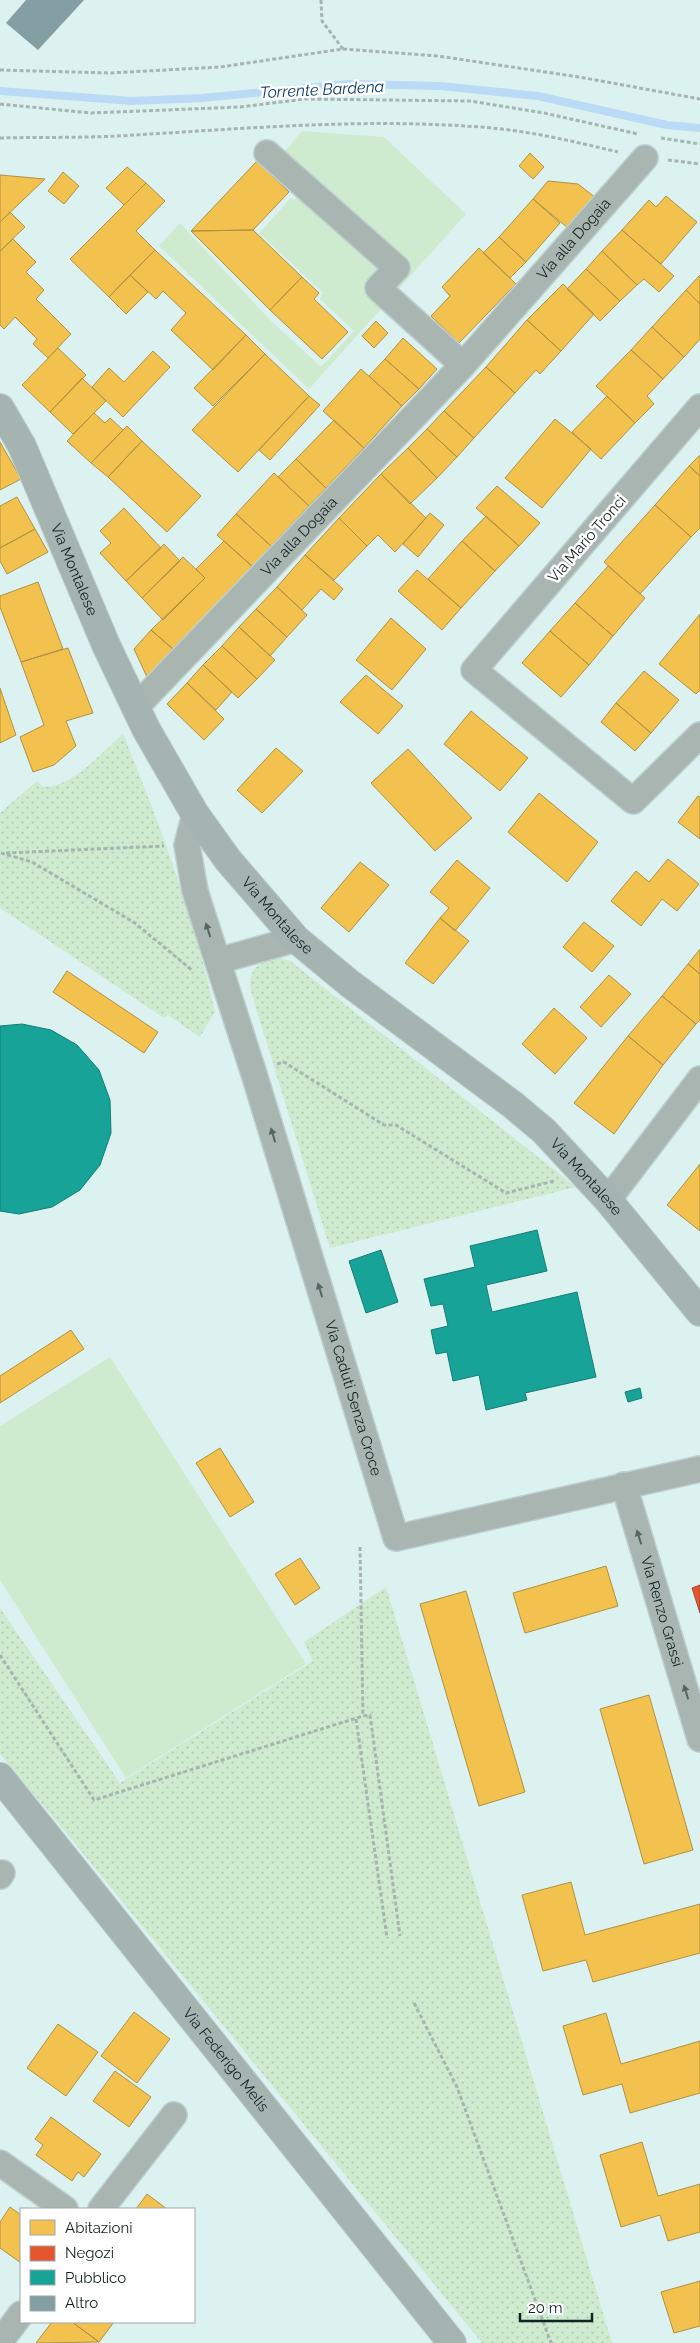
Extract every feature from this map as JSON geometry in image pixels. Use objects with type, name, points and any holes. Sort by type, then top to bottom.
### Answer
[{"type":"street","name":"Via alla Dogaia","points":[[136,707],[463,365],[647,144]]},
{"type":"street","points":[[267,152],[397,268],[378,288],[463,365]]},
{"type":"street","name":"Via Mario Tronci","points":[[700,407],[474,670],[633,801],[700,735]]},
{"type":"street","name":"Via Montalese","points":[[0,408],[22,446],[106,645],[157,751],[195,814],[239,873],[296,939],[350,983],[513,1105],[544,1131],[608,1200],[700,1312]]},
{"type":"street","name":"Via Caduti Senza Croce","points":[[195,814],[187,845],[209,969],[254,1074],[396,1538],[624,1485],[700,1470]]},
{"type":"street","points":[[209,969],[296,939]]},
{"type":"street","points":[[608,1200],[700,1079]]},
{"type":"street","name":"Via Renzo Grassi","points":[[624,1485],[700,1739]]},
{"type":"street","name":"Via Federigo Melis","points":[[0,1777],[452,2343]]},
{"type":"street","points":[[102,2208],[174,2115]]},
{"type":"street","points":[[0,2163],[64,2208]]},
{"type":"street","points":[[0,2342],[20,2315]]},
{"type":"path","points":[[321,0],[322,21],[343,49]]},
{"type":"path","points":[[0,70],[110,73],[220,67],[343,49],[438,56],[578,77],[700,99]]},
{"type":"path","points":[[0,104],[91,113],[160,112],[240,107],[305,99],[470,101],[544,113],[647,144],[700,164]]},
{"type":"path","points":[[0,138],[115,136],[294,124],[367,122],[491,128],[552,136],[647,144],[700,144]]},
{"type":"path","points":[[1,853],[187,845]]},
{"type":"path","points":[[1,853],[32,862],[209,969]]},
{"type":"path","points":[[254,1074],[284,1062],[384,1125],[396,1125],[506,1193],[554,1181],[555,1176]]},
{"type":"path","points":[[360,1547],[363,1716]]},
{"type":"path","points":[[0,1655],[94,1800],[370,1715],[400,1936]]},
{"type":"path","points":[[356,1719],[387,1938]]},
{"type":"path","points":[[414,2003],[457,2087],[551,2343]]},
{"type":"green space","points":[[302,131],[384,137],[466,214],[309,389],[159,246],[180,223],[269,319],[321,367],[354,331],[320,299],[323,293],[259,233],[291,198],[294,200],[311,178],[283,153]]},
{"type":"green space","points":[[123,734],[175,871],[207,976],[215,1012],[200,1037],[168,1015],[164,1018],[0,908],[0,813],[37,781],[43,787],[54,786],[76,775]]},
{"type":"green space","points":[[278,958],[289,960],[576,1187],[330,1248],[251,992],[251,978],[256,968],[265,961]]},
{"type":"green space","points":[[110,1357],[306,1664],[126,1778],[0,1580],[0,1426]]},
{"type":"green space","points":[[386,1587],[612,2343],[482,2343],[0,1754],[0,1608],[120,1783],[313,1661],[304,1642]]},
{"type":"building: Abitazioni","points":[[530,153],[544,167],[533,179],[519,166]]},
{"type":"building: Abitazioni","points":[[257,161],[289,192],[253,230],[191,231]]},
{"type":"building: Abitazioni","points":[[127,167],[146,183],[124,205],[106,188]]},
{"type":"building: Abitazioni","points":[[63,172],[79,186],[64,204],[48,191]]},
{"type":"building: Abitazioni","points":[[0,175],[45,179],[0,222]]},
{"type":"building: Abitazioni","points":[[548,181],[578,184],[596,198],[568,228],[533,199]]},
{"type":"building: Abitazioni","points":[[146,183],[165,201],[136,231],[155,250],[109,297],[70,259]]},
{"type":"building: Abitazioni","points":[[666,196],[697,222],[661,264],[622,230],[649,200],[656,207]]},
{"type":"building: Abitazioni","points":[[533,199],[560,223],[526,262],[499,237]]},
{"type":"building: Abitazioni","points":[[10,212],[25,227],[0,251],[0,222]]},
{"type":"building: Abitazioni","points":[[253,230],[302,277],[270,310],[191,231]]},
{"type":"building: Abitazioni","points":[[622,230],[674,276],[659,292],[644,279],[637,285],[602,251]]},
{"type":"building: Abitazioni","points":[[499,237],[526,262],[510,278],[483,253]]},
{"type":"building: Abitazioni","points":[[13,239],[36,262],[26,272],[44,290],[36,299],[71,334],[48,358],[33,344],[37,339],[15,317],[4,329],[0,325],[0,251]]},
{"type":"building: Abitazioni","points":[[479,248],[516,284],[459,343],[431,316],[450,296],[442,287]]},
{"type":"building: Abitazioni","points":[[155,250],[246,335],[213,370],[171,330],[186,313],[163,291],[156,299],[130,275]]},
{"type":"building: Abitazioni","points":[[602,251],[637,285],[620,301],[586,269]]},
{"type":"building: Abitazioni","points":[[586,269],[620,301],[600,321],[567,289]]},
{"type":"building: Abitazioni","points":[[130,275],[148,292],[126,314],[109,297]]},
{"type":"building: Abitazioni","points":[[700,275],[700,304],[686,290]]},
{"type":"building: Abitazioni","points":[[302,277],[319,293],[314,299],[348,332],[322,359],[270,310]]},
{"type":"building: Abitazioni","points":[[563,284],[594,314],[561,351],[527,320]]},
{"type":"building: Abitazioni","points":[[686,290],[700,304],[700,339],[684,357],[652,327]]},
{"type":"building: Abitazioni","points":[[527,320],[561,351],[540,374],[536,370],[515,393],[486,367]]},
{"type":"building: Abitazioni","points":[[376,321],[388,333],[374,348],[362,336]]},
{"type":"building: Abitazioni","points":[[652,327],[684,357],[663,379],[631,350]]},
{"type":"building: Abitazioni","points":[[246,335],[265,354],[213,406],[194,388]]},
{"type":"building: Abitazioni","points":[[403,338],[437,369],[419,389],[385,359]]},
{"type":"building: Abitazioni","points":[[58,348],[86,375],[50,412],[22,385]]},
{"type":"building: Abitazioni","points":[[631,350],[663,379],[647,396],[654,404],[635,423],[596,386]]},
{"type":"building: Abitazioni","points":[[153,351],[170,367],[123,417],[92,387],[109,368],[124,382]]},
{"type":"building: Abitazioni","points":[[265,354],[309,396],[238,472],[192,430]]},
{"type":"building: Abitazioni","points":[[385,359],[419,389],[402,406],[369,376]]},
{"type":"building: Abitazioni","points":[[486,367],[515,393],[474,438],[444,411]]},
{"type":"building: Abitazioni","points":[[361,369],[402,406],[364,448],[323,411]]},
{"type":"building: Abitazioni","points":[[82,378],[106,401],[73,434],[50,412]]},
{"type":"building: Abitazioni","points":[[309,396],[320,405],[270,460],[259,450]]},
{"type":"building: Abitazioni","points":[[607,396],[635,423],[601,459],[572,432]]},
{"type":"building: Abitazioni","points":[[444,411],[474,438],[457,457],[427,429]]},
{"type":"building: Abitazioni","points":[[94,413],[105,423],[110,418],[123,430],[91,463],[67,441]]},
{"type":"building: Abitazioni","points":[[555,419],[591,449],[542,508],[505,478]]},
{"type":"building: Abitazioni","points":[[334,420],[364,448],[326,488],[296,459]]},
{"type":"building: Abitazioni","points":[[127,426],[142,441],[108,477],[91,463]]},
{"type":"building: Abitazioni","points":[[427,429],[457,457],[437,478],[408,448]]},
{"type":"building: Abitazioni","points":[[142,441],[201,496],[167,532],[108,477]]},
{"type":"building: Abitazioni","points":[[0,442],[21,479],[0,490]]},
{"type":"building: Abitazioni","points":[[408,448],[437,478],[410,504],[381,474]]},
{"type":"building: Abitazioni","points":[[700,455],[700,476],[689,466]]},
{"type":"building: Abitazioni","points":[[296,459],[326,488],[309,506],[278,477]]},
{"type":"building: Abitazioni","points":[[689,466],[700,476],[700,528],[691,537],[655,505]]},
{"type":"building: Abitazioni","points":[[274,473],[309,506],[271,546],[236,514]]},
{"type":"building: Abitazioni","points":[[381,474],[426,518],[395,552],[378,535],[367,546],[339,518]]},
{"type":"building: Abitazioni","points":[[497,486],[540,523],[519,546],[476,508]]},
{"type":"building: Abitazioni","points":[[17,497],[35,529],[0,548],[0,506]]},
{"type":"building: Abitazioni","points":[[655,505],[691,537],[640,594],[604,562]]},
{"type":"building: Abitazioni","points":[[124,508],[161,548],[126,581],[100,553],[111,543],[100,531]]},
{"type":"building: Abitazioni","points":[[430,513],[444,525],[418,557],[403,544]]},
{"type":"building: Abitazioni","points":[[236,514],[271,546],[253,567],[217,535]]},
{"type":"building: Abitazioni","points":[[486,516],[519,546],[495,571],[462,541]]},
{"type":"building: Abitazioni","points":[[339,518],[367,546],[334,580],[305,555]]},
{"type":"building: Abitazioni","points":[[35,529],[48,552],[7,574],[0,561],[0,548]]},
{"type":"building: Abitazioni","points":[[224,541],[253,567],[173,649],[151,630],[205,578],[196,569]]},
{"type":"building: Abitazioni","points":[[462,541],[495,571],[461,608],[428,579]]},
{"type":"building: Abitazioni","points":[[164,544],[180,561],[142,598],[126,581]]},
{"type":"building: Abitazioni","points":[[305,555],[343,589],[334,600],[321,589],[302,610],[277,587]]},
{"type":"building: Abitazioni","points":[[183,557],[205,578],[163,620],[142,598]]},
{"type":"building: Abitazioni","points":[[608,566],[645,598],[613,636],[575,603]]},
{"type":"building: Abitazioni","points":[[417,570],[461,608],[442,630],[398,591]]},
{"type":"building: Abitazioni","points":[[38,582],[63,649],[21,662],[0,607],[0,596]]},
{"type":"building: Abitazioni","points":[[277,587],[307,615],[287,637],[256,609]]},
{"type":"building: Abitazioni","points":[[575,603],[613,636],[589,665],[550,631]]},
{"type":"building: Abitazioni","points":[[256,609],[287,637],[270,656],[239,627]]},
{"type":"building: Abitazioni","points":[[700,614],[700,690],[696,694],[659,664]]},
{"type":"building: Abitazioni","points":[[391,618],[426,649],[392,690],[356,660]]},
{"type":"building: Abitazioni","points":[[239,627],[275,660],[257,679],[222,646]]},
{"type":"building: Abitazioni","points":[[151,630],[173,649],[147,677],[134,649]]},
{"type":"building: Abitazioni","points":[[550,631],[589,665],[561,697],[522,663]]},
{"type":"building: Abitazioni","points":[[222,646],[257,679],[238,698],[203,665]]},
{"type":"building: Abitazioni","points":[[68,648],[93,713],[66,721],[76,746],[54,765],[33,772],[20,737],[44,725],[21,662]]},
{"type":"building: Abitazioni","points":[[203,665],[232,692],[216,710],[187,683]]},
{"type":"building: Abitazioni","points":[[644,671],[679,700],[651,733],[616,703]]},
{"type":"building: Abitazioni","points":[[366,675],[403,706],[378,734],[340,702]]},
{"type":"building: Abitazioni","points":[[187,683],[224,719],[204,740],[167,704]]},
{"type":"building: Abitazioni","points":[[0,688],[16,735],[0,743]]},
{"type":"building: Abitazioni","points":[[616,703],[651,733],[635,751],[601,722]]},
{"type":"building: Abitazioni","points":[[471,711],[528,758],[500,791],[444,744]]},
{"type":"building: Abitazioni","points":[[276,748],[303,771],[262,813],[237,790]]},
{"type":"building: Abitazioni","points":[[408,749],[472,818],[435,851],[371,783]]},
{"type":"building: Abitazioni","points":[[539,793],[598,842],[567,882],[508,832]]},
{"type":"building: Abitazioni","points":[[698,796],[700,797],[700,839],[678,822]]},
{"type":"building: Abitazioni","points":[[668,859],[699,884],[677,911],[662,899],[641,926],[611,901],[636,871],[649,882]]},
{"type":"building: Abitazioni","points":[[457,860],[490,888],[455,931],[440,918],[449,908],[430,892]]},
{"type":"building: Abitazioni","points":[[360,862],[389,885],[349,932],[321,908]]},
{"type":"building: Abitazioni","points":[[440,918],[469,941],[433,984],[405,963]]},
{"type":"building: Abitazioni","points":[[584,922],[614,946],[592,972],[563,947]]},
{"type":"building: Abitazioni","points":[[700,949],[700,974],[688,964]]},
{"type":"building: Abitazioni","points":[[688,964],[700,974],[700,1020],[696,1024],[662,996]]},
{"type":"building: Abitazioni","points":[[67,971],[158,1032],[144,1053],[53,992]]},
{"type":"building: Abitazioni","points":[[609,975],[631,994],[601,1027],[580,1007]]},
{"type":"building: Abitazioni","points":[[662,996],[696,1024],[663,1065],[628,1036]]},
{"type":"building: Abitazioni","points":[[554,1008],[587,1038],[555,1074],[522,1044]]},
{"type":"building: Abitazioni","points":[[628,1036],[663,1065],[614,1134],[574,1103]]},
{"type":"building: Abitazioni","points":[[700,1164],[700,1231],[667,1205]]},
{"type":"building: Abitazioni","points":[[71,1330],[84,1349],[0,1403],[0,1376]]},
{"type":"building: Abitazioni","points":[[220,1448],[254,1502],[230,1517],[196,1463]]},
{"type":"building: Abitazioni","points":[[300,1558],[320,1588],[295,1605],[275,1574]]},
{"type":"building: Abitazioni","points":[[606,1566],[618,1606],[525,1633],[513,1593]]},
{"type":"building: Abitazioni","points":[[466,1591],[525,1792],[479,1806],[420,1604]]},
{"type":"building: Abitazioni","points":[[649,1695],[693,1850],[644,1864],[600,1709]]},
{"type":"building: Abitazioni","points":[[571,1882],[585,1935],[700,1904],[700,1953],[593,1982],[586,1960],[543,1971],[522,1895]]},
{"type":"building: Abitazioni","points":[[134,2012],[170,2039],[137,2083],[101,2056]]},
{"type":"building: Abitazioni","points":[[606,2013],[621,2064],[700,2041],[700,2093],[630,2113],[622,2084],[583,2095],[563,2026]]},
{"type":"building: Abitazioni","points":[[58,2024],[98,2052],[66,2096],[27,2068]]},
{"type":"building: Abitazioni","points":[[115,2071],[151,2097],[129,2127],[93,2101]]},
{"type":"building: Abitazioni","points":[[51,2117],[101,2154],[84,2177],[78,2172],[72,2181],[36,2155],[43,2145],[35,2139]]},
{"type":"building: Abitazioni","points":[[642,2142],[658,2196],[700,2184],[700,2232],[668,2241],[660,2215],[621,2227],[600,2155]]},
{"type":"building: Abitazioni","points":[[147,2194],[166,2208],[137,2208]]},
{"type":"building: Abitazioni","points":[[10,2207],[20,2214],[20,2262],[0,2248],[0,2222]]},
{"type":"building: Abitazioni","points":[[700,2281],[700,2326],[674,2333],[661,2292]]},
{"type":"building: Abitazioni","points":[[51,2323],[73,2323],[99,2342],[36,2343]]},
{"type":"building: Abitazioni","points":[[73,2323],[113,2323],[99,2342]]},
{"type":"building: Negozi","points":[[700,1585],[700,1613],[692,1588]]},
{"type":"building: Pubblico","points":[[22,1024],[51,1030],[77,1045],[99,1070],[110,1100],[111,1133],[100,1165],[80,1190],[52,1207],[19,1214],[0,1211],[0,1026]]},
{"type":"building: Pubblico","points":[[537,1230],[547,1271],[486,1285],[492,1312],[577,1292],[596,1377],[525,1393],[527,1400],[486,1410],[479,1375],[453,1381],[447,1352],[436,1354],[431,1330],[448,1326],[443,1304],[431,1306],[424,1279],[475,1267],[470,1246]]},
{"type":"building: Pubblico","points":[[381,1250],[398,1302],[366,1313],[349,1261]]},
{"type":"building: Pubblico","points":[[640,1388],[642,1398],[628,1402],[625,1392]]},
{"type":"building: Altro","points":[[26,0],[84,0],[38,50],[6,23]]},
{"type":"waterway","name":"Torrente Bardena","points":[[0,91],[132,101],[202,98],[348,84],[440,86],[538,96],[667,125],[700,128]]}]
